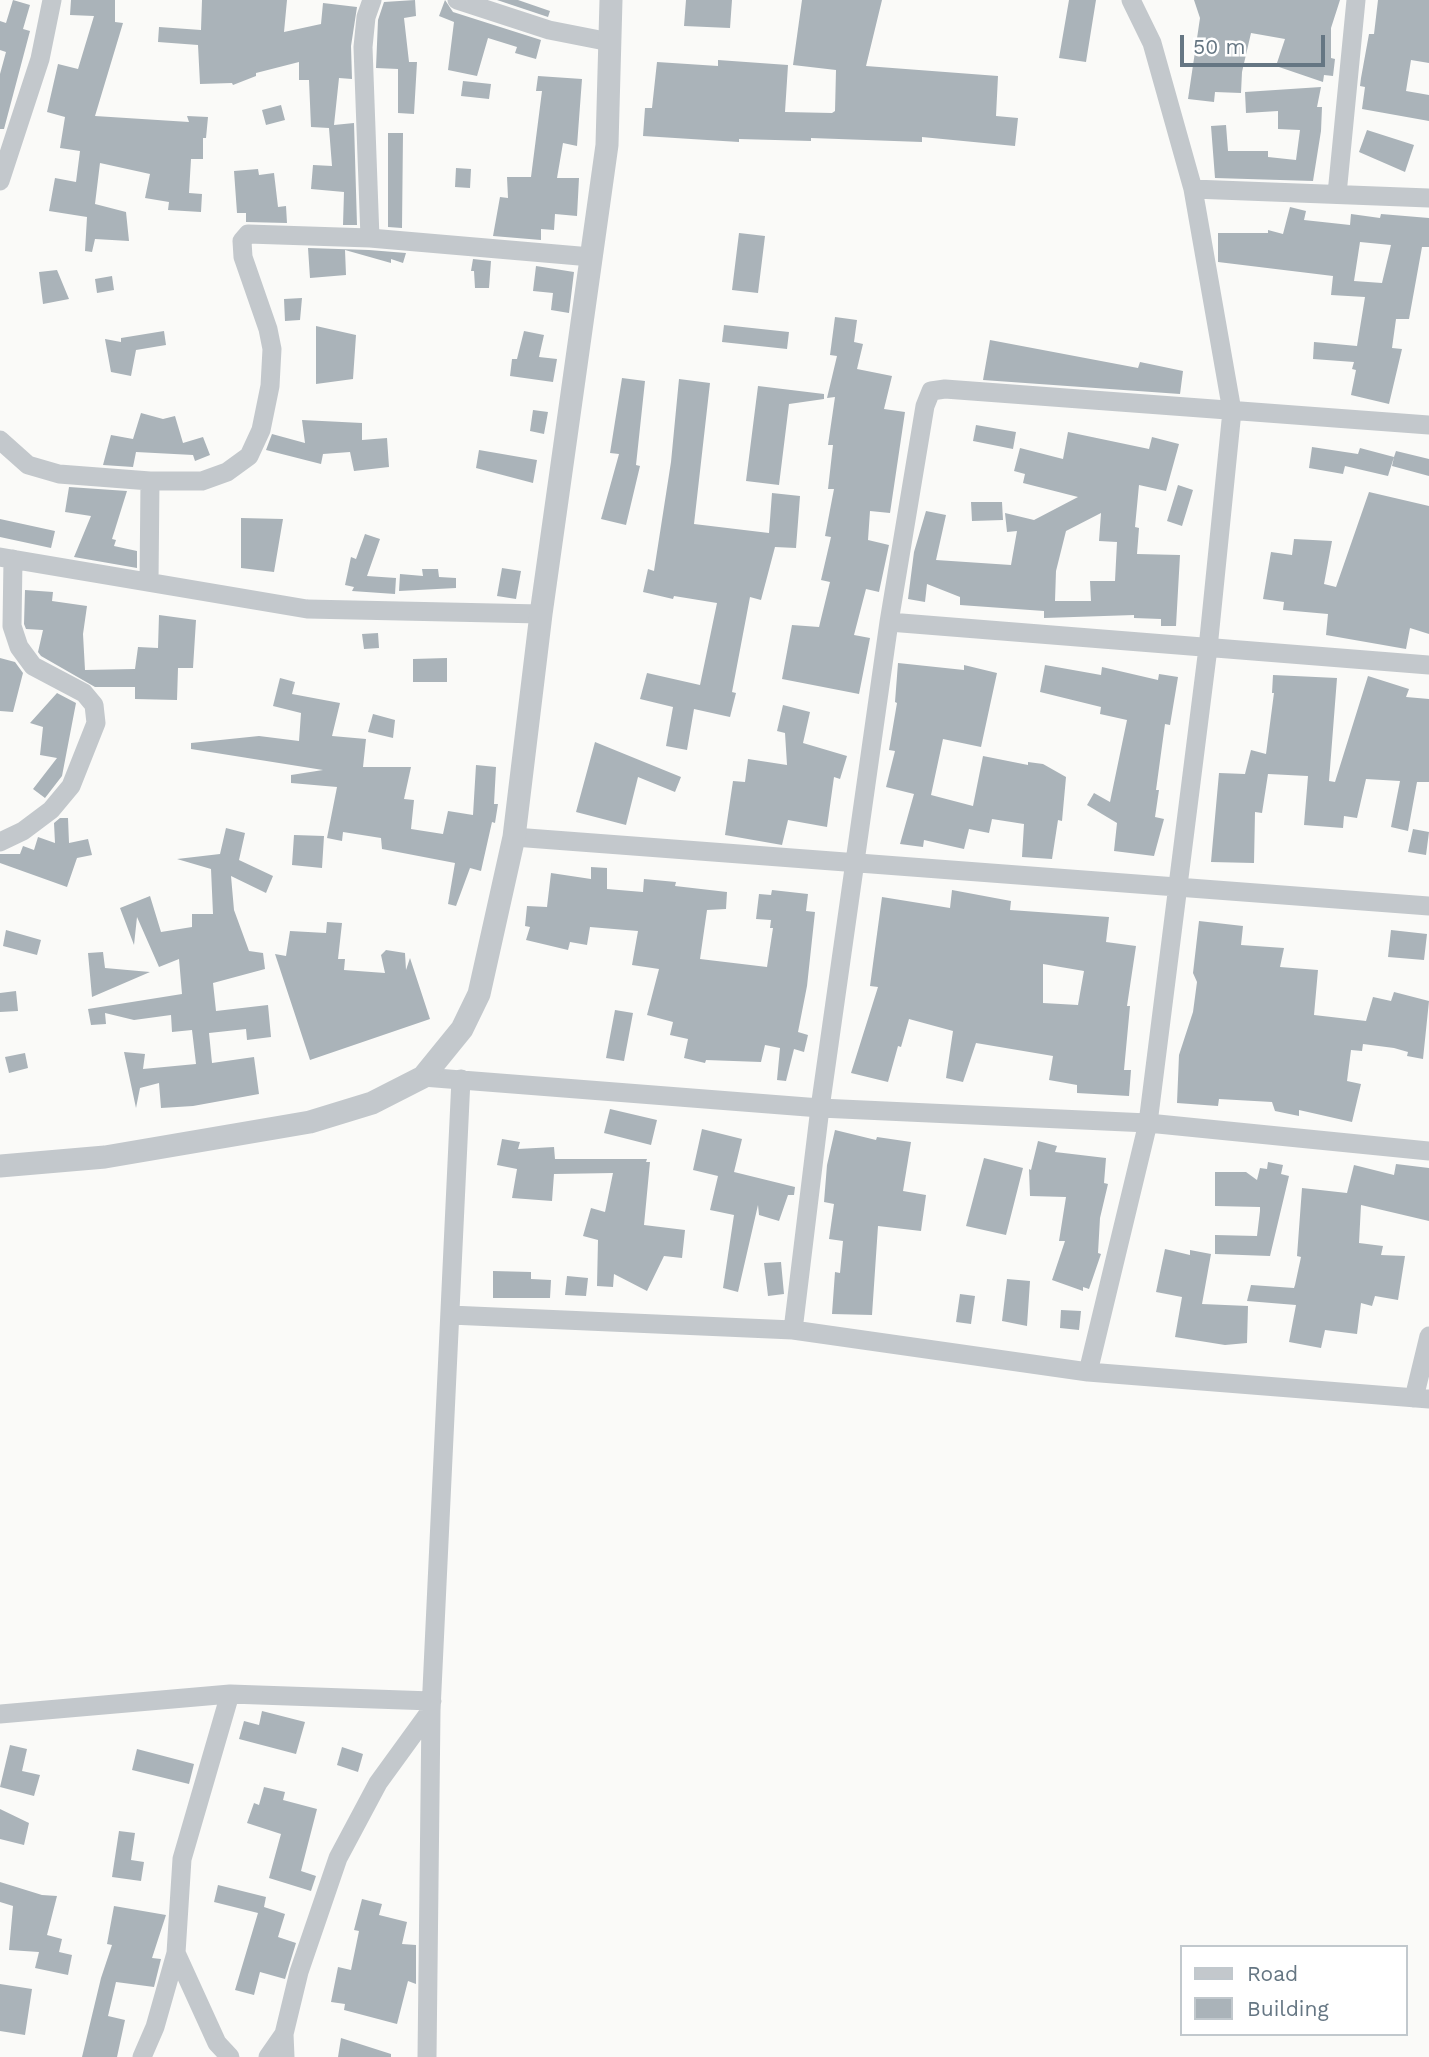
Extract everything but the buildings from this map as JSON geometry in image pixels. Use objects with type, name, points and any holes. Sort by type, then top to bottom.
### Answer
[{"type":"street","points":[[0,181],[40,60],[52,0]]},
{"type":"street","points":[[370,238],[363,47],[366,18],[372,0]]},
{"type":"street","points":[[457,0],[549,30],[610,42]]},
{"type":"street","points":[[0,1166],[106,1157],[310,1122],[372,1103],[423,1076],[462,1029],[479,994],[514,836],[541,614],[607,145],[611,0]]},
{"type":"street","points":[[1088,1373],[1148,1123],[1208,648],[1232,411],[1193,188],[1152,43],[1131,0]]},
{"type":"street","points":[[1337,194],[1356,0]]},
{"type":"street","points":[[1193,188],[1429,198]]},
{"type":"street","points":[[0,440],[28,465],[49,471],[149,481],[202,481],[227,472],[248,456],[261,430],[270,386],[272,349],[268,329],[243,257],[242,241],[248,234],[370,238],[592,257]]},
{"type":"street","points":[[793,1330],[820,1108],[889,622],[925,406],[931,391],[946,389],[1429,425]]},
{"type":"street","points":[[149,481],[149,582]]},
{"type":"street","points":[[0,842],[23,831],[51,810],[71,786],[96,723],[94,705],[84,693],[33,666],[19,647],[12,626],[6,558],[307,610],[541,614]]},
{"type":"street","points":[[889,622],[1429,665]]},
{"type":"street","points":[[514,836],[1429,906]]},
{"type":"street","points":[[423,1076],[820,1108],[1148,1123],[1429,1151]]},
{"type":"street","points":[[427,2057],[431,1706],[461,1079]]},
{"type":"street","points":[[450,1315],[793,1330],[1088,1373],[1421,1399],[1429,1336]]},
{"type":"street","points":[[0,1714],[230,1694],[431,1706]]},
{"type":"street","points":[[142,2057],[155,2026],[176,1953],[183,1859],[230,1694]]},
{"type":"street","points":[[285,2057],[284,2034],[299,1972],[338,1858],[378,1783],[431,1706]]},
{"type":"street","points":[[176,1953],[217,2043],[230,2057]]},
{"type":"street","points":[[268,2057],[284,2034]]}]
